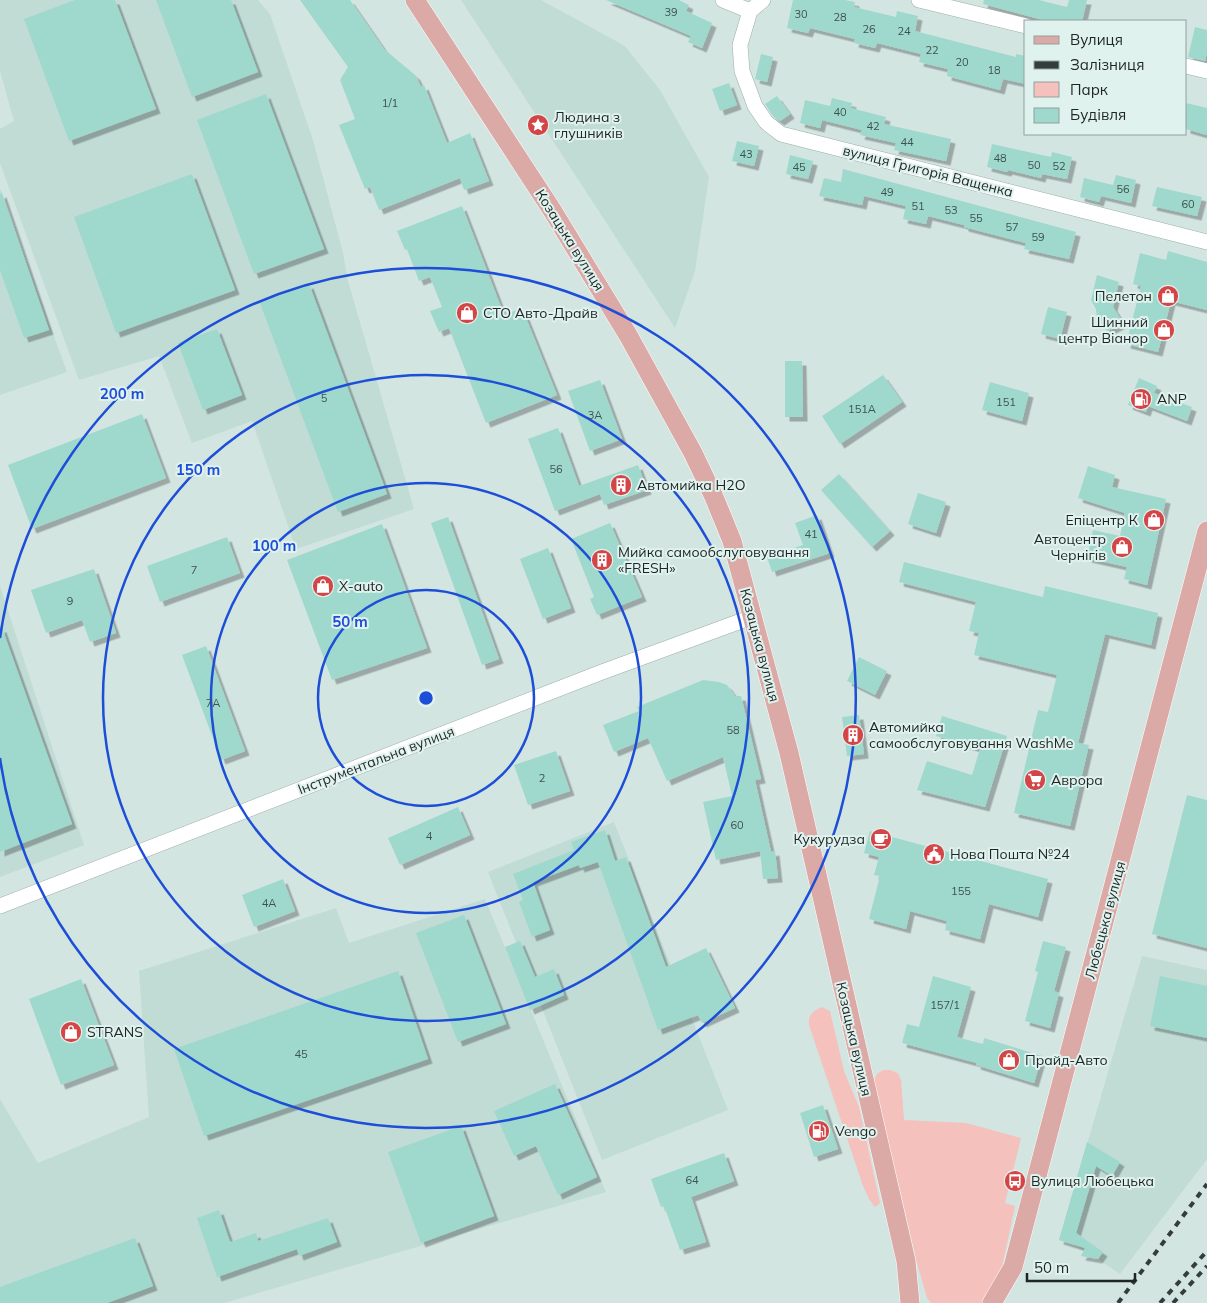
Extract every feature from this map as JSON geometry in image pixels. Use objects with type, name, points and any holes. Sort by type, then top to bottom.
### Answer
[{"type":"main road","name":"Козацька вулиця","points":[[415,0],[552,210],[628,335],[689,445],[714,497],[732,541],[789,753],[908,1274],[910,1303]]},
{"type":"main road","name":"Любецька вулиця","points":[[992,1303],[1013,1267],[1207,531]]},
{"type":"main road","points":[[1008,1303],[1013,1267]]},
{"type":"main road","points":[[908,1274],[921,1303]]},
{"type":"street","points":[[723,0],[750,12],[763,0]]},
{"type":"street","points":[[919,0],[1024,26]]},
{"type":"street","name":"вулиця Григорія Ващенка","points":[[750,12],[740,45],[742,71],[755,106],[766,122],[781,134],[1207,242]]},
{"type":"street","points":[[1187,66],[1207,71]]},
{"type":"street","name":"Інструментальна вулиця","points":[[0,906],[602,672],[752,617]]},
{"type":"shaded area","points":[[0,0],[258,0],[270,14],[313,140],[343,253],[348,281],[414,509],[296,549],[252,421],[192,443],[159,356],[79,380],[0,163],[0,129],[14,121],[0,71]]},
{"type":"shaded area","points":[[461,0],[541,0],[625,46],[660,90],[709,177],[695,271],[675,328]]},
{"type":"shaded area","points":[[0,188],[67,372],[0,395]]},
{"type":"shaded area","points":[[0,586],[84,845],[0,877]]},
{"type":"shaded area","points":[[614,822],[728,1110],[602,1160],[488,872]]},
{"type":"shaded area","points":[[485,899],[606,1192],[224,1303],[0,1303],[0,1099],[38,1163],[149,1117],[139,971],[336,908],[349,943]]},
{"type":"shaded area","points":[[1142,956],[1207,970],[1207,1159],[1120,1274],[1098,1259],[1081,1256],[1084,1251],[1072,1244],[1059,1240]]},
{"type":"green space","points":[[822,1007],[830,1011],[844,1071],[859,1107],[880,1203],[875,1207],[863,1186],[809,1025],[811,1014]]},
{"type":"green space","points":[[883,1070],[898,1073],[901,1080],[904,1120],[966,1123],[1021,1138],[1005,1203],[1015,1206],[1001,1272],[982,1303],[931,1303],[927,1298],[874,1080],[877,1074]]},
{"type":"building","points":[[75,0],[115,0],[156,109],[69,141],[24,19]]},
{"type":"building","points":[[156,0],[231,0],[258,72],[192,97]]},
{"type":"building","points":[[300,0],[350,0],[384,49],[416,76],[421,87],[424,85],[447,143],[470,133],[489,181],[464,190],[460,178],[379,210],[370,187],[365,189],[339,125],[355,119],[340,80],[348,67]]},
{"type":"building","points":[[606,0],[679,0],[689,5],[686,11],[712,23],[702,48],[688,42],[691,36]]},
{"type":"building","points":[[793,0],[845,0],[855,2],[854,7],[896,17],[897,11],[918,16],[915,31],[1016,57],[1016,54],[1024,56],[1024,84],[1003,79],[1000,90],[947,76],[948,69],[919,62],[921,54],[877,43],[875,48],[854,43],[855,39],[810,28],[808,33],[787,28]]},
{"type":"building","points":[[984,0],[1039,0],[1067,7],[1069,0],[1087,0],[1082,20],[1043,20],[983,4]]},
{"type":"building","points":[[1195,27],[1207,30],[1205,61],[1188,57]]},
{"type":"building","points":[[761,54],[773,57],[767,82],[755,79]]},
{"type":"building","points":[[729,83],[737,105],[720,111],[712,89]]},
{"type":"building","points":[[266,94],[324,249],[254,274],[197,120]]},
{"type":"building","points":[[777,96],[790,114],[780,121],[773,116],[765,104]]},
{"type":"building","points":[[832,98],[852,103],[851,108],[886,117],[884,124],[951,139],[946,161],[894,150],[896,143],[860,135],[862,130],[822,120],[820,128],[800,123],[805,100],[830,106]]},
{"type":"building","points":[[1187,103],[1207,108],[1207,135],[1187,129]]},
{"type":"building","points":[[737,141],[759,146],[754,166],[732,161]]},
{"type":"building","points":[[992,144],[1051,157],[1052,152],[1072,157],[1067,179],[1042,174],[1041,178],[987,167]]},
{"type":"building","points":[[790,155],[813,161],[808,179],[786,174]]},
{"type":"building","points":[[843,169],[1076,232],[1069,259],[1024,249],[1026,243],[928,216],[926,224],[903,219],[906,206],[864,196],[862,205],[819,196],[824,178],[841,182]]},
{"type":"building","points":[[192,174],[235,290],[116,333],[74,217]]},
{"type":"building","points":[[1116,175],[1136,180],[1131,203],[1101,196],[1099,202],[1080,197],[1084,178],[1113,185]]},
{"type":"building","points":[[1157,187],[1202,197],[1197,216],[1152,206]]},
{"type":"building","points":[[2,193],[49,330],[24,338],[0,270],[0,194]]},
{"type":"building","name":"СТО Авто-Драйв","points":[[462,206],[504,315],[522,308],[557,395],[486,423],[449,328],[439,332],[430,311],[442,307],[430,277],[419,281],[407,249],[405,250],[397,231]]},
{"type":"building","name":"Пелетон","points":[[1168,251],[1207,262],[1207,310],[1171,301],[1158,352],[1126,344],[1141,286],[1133,284],[1140,253],[1166,260]]},
{"type":"building","points":[[1097,275],[1119,282],[1113,307],[1123,323],[1108,331],[1097,320],[1096,309],[1091,300]]},
{"type":"building","points":[[309,284],[387,494],[338,512],[260,303]]},
{"type":"building","points":[[1048,307],[1067,312],[1060,339],[1041,334]]},
{"type":"building","points":[[217,329],[242,395],[203,410],[178,343]]},
{"type":"building","points":[[785,361],[802,361],[803,417],[785,417]]},
{"type":"building","points":[[883,375],[902,402],[840,444],[822,416]]},
{"type":"building","points":[[1139,378],[1157,386],[1154,393],[1192,407],[1187,421],[1148,406],[1146,412],[1128,405]]},
{"type":"building","points":[[600,380],[622,439],[590,451],[568,391]]},
{"type":"building","points":[[990,382],[1029,393],[1022,421],[982,410]]},
{"type":"building","points":[[142,414],[166,478],[32,529],[8,465]]},
{"type":"building","points":[[558,428],[579,486],[638,465],[647,490],[604,505],[600,494],[555,511],[528,439]]},
{"type":"building","name":"Автоцентр Чернігів","points":[[1088,466],[1115,475],[1112,487],[1166,499],[1147,585],[1124,579],[1127,567],[1087,558],[1093,530],[1120,536],[1125,513],[1078,498]]},
{"type":"building","points":[[839,474],[890,531],[872,547],[821,490]]},
{"type":"building","points":[[918,493],[946,502],[936,533],[908,524]]},
{"type":"building","points":[[817,515],[830,553],[772,572],[767,557],[803,545],[795,523]]},
{"type":"building","points":[[448,517],[499,659],[482,665],[431,523]]},
{"type":"building","name":"Мийка самообслуговування «FRESH»","points":[[610,523],[642,597],[597,615],[590,599],[594,597],[571,539]]},
{"type":"building","points":[[382,524],[427,648],[332,680],[287,560]]},
{"type":"building","points":[[227,537],[240,573],[160,602],[147,566]]},
{"type":"building","points":[[548,548],[571,608],[543,619],[520,559]]},
{"type":"building","points":[[904,562],[1043,597],[1045,586],[1158,613],[1151,645],[1105,634],[1078,743],[1089,745],[1070,826],[1014,813],[1038,710],[1048,712],[1057,675],[974,655],[979,633],[969,631],[976,602],[899,582]]},
{"type":"building","points":[[94,569],[116,633],[90,642],[82,620],[46,633],[31,590]]},
{"type":"building","points":[[0,628],[2,628],[72,824],[0,852]]},
{"type":"building","points":[[206,646],[245,751],[221,760],[182,655]]},
{"type":"building","points":[[859,657],[887,671],[875,695],[847,681]]},
{"type":"building","points":[[703,680],[727,685],[735,696],[741,696],[761,779],[755,780],[771,852],[775,851],[778,878],[763,879],[760,851],[716,860],[703,802],[732,796],[723,757],[667,781],[648,738],[614,752],[603,725],[639,711],[637,707]]},
{"type":"building","name":"Автомийка самообслуговування WashMe","points":[[859,715],[864,754],[847,756],[842,717]]},
{"type":"building","points":[[942,716],[1007,736],[985,807],[917,790],[927,761],[972,775],[980,749],[936,736]]},
{"type":"building","points":[[556,751],[570,791],[528,805],[514,765]]},
{"type":"building","points":[[1187,795],[1207,800],[1207,948],[1152,934]]},
{"type":"building","points":[[458,807],[470,835],[400,865],[388,838]]},
{"type":"building","points":[[605,830],[615,861],[626,857],[666,967],[706,948],[735,1008],[702,1023],[698,1015],[658,1030],[598,862],[580,868],[579,865],[533,882],[550,930],[532,937],[519,902],[523,900],[513,874],[574,850],[571,842]]},
{"type":"building","points":[[870,831],[1048,879],[1038,917],[989,904],[980,939],[945,930],[947,921],[910,911],[906,929],[869,919],[880,876],[874,875],[879,857],[864,853]]},
{"type":"building","points":[[283,879],[295,911],[254,927],[242,895]]},
{"type":"building","points":[[464,915],[506,1024],[458,1042],[416,933]]},
{"type":"building","points":[[520,941],[535,977],[554,969],[564,995],[530,1010],[505,947]]},
{"type":"building","points":[[1043,941],[1066,947],[1054,991],[1059,993],[1050,1028],[1025,1021],[1038,972],[1035,971]]},
{"type":"building","points":[[398,971],[428,1059],[204,1136],[174,1049]]},
{"type":"building","points":[[933,976],[971,987],[957,1037],[983,1044],[984,1038],[1042,1056],[1034,1083],[976,1065],[977,1063],[902,1043],[907,1024],[919,1027]]},
{"type":"building","points":[[1160,976],[1207,986],[1207,1038],[1150,1026]]},
{"type":"building","name":"STRANS","points":[[81,979],[114,1065],[61,1085],[29,999]]},
{"type":"building","points":[[555,1084],[597,1177],[558,1195],[536,1146],[514,1156],[494,1111]]},
{"type":"building","name":"Vengo","points":[[823,1105],[838,1149],[814,1157],[800,1113]]},
{"type":"building","points":[[461,1126],[494,1216],[421,1243],[388,1152]]},
{"type":"building","points":[[1087,1142],[1120,1162],[1112,1176],[1096,1166],[1076,1233],[1103,1252],[1098,1259],[1081,1256],[1085,1248],[1059,1240]]},
{"type":"building","points":[[724,1153],[734,1181],[691,1197],[706,1242],[680,1250],[664,1206],[661,1207],[651,1179]]},
{"type":"building","points":[[219,1210],[230,1242],[256,1233],[258,1241],[328,1218],[337,1242],[299,1256],[297,1249],[217,1277],[197,1218]]},
{"type":"building","points":[[135,1238],[153,1286],[107,1303],[0,1303],[0,1287]]},
{"type":"railway","points":[[1118,1303],[1207,1184]]},
{"type":"railway","points":[[1160,1303],[1207,1251]]},
{"type":"railway","points":[[1173,1303],[1207,1266]]},
{"type":"place","name":"Людина з глушників","points":[[538,125]]},
{"type":"place","name":"Пелетон","points":[[1168,296]]},
{"type":"place","name":"СТО Авто-Драйв","points":[[467,313]]},
{"type":"place","name":"Шинний центр Віанор","points":[[1164,330]]},
{"type":"place","name":"ANP","points":[[1141,399]]},
{"type":"place","name":"Автомийка H2O","points":[[621,485]]},
{"type":"place","name":"Епіцентр К","points":[[1154,520]]},
{"type":"place","name":"Автоцентр Чернігів","points":[[1122,547]]},
{"type":"place","name":"Мийка самообслуговування «FRESH»","points":[[602,560]]},
{"type":"place","name":"X-auto","points":[[323,586]]},
{"type":"place","name":"Автомийка самообслуговування WashMe","points":[[853,735]]},
{"type":"place","name":"Аврора","points":[[1035,780]]},
{"type":"place","name":"Кукурудза","points":[[881,839]]},
{"type":"place","name":"Нова Пошта №24","points":[[934,854]]},
{"type":"place","name":"STRANS","points":[[71,1032]]},
{"type":"place","name":"Прайд-Авто","points":[[1009,1060]]},
{"type":"place","name":"Vengo","points":[[819,1131]]},
{"type":"place","name":"Вулиця Любецька","points":[[1015,1181]]}]
